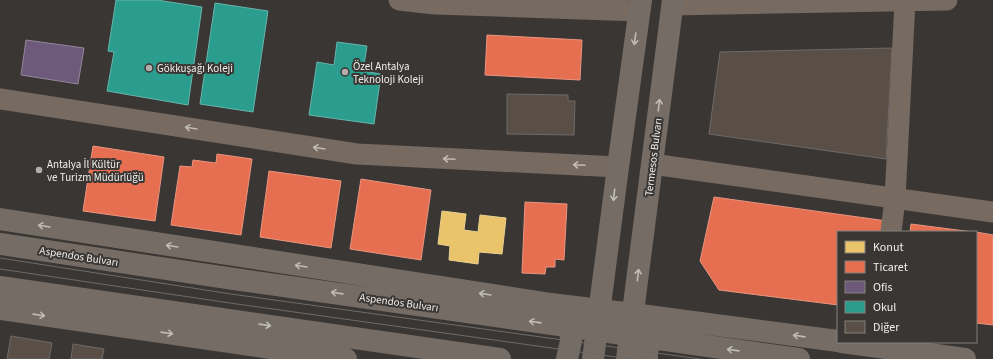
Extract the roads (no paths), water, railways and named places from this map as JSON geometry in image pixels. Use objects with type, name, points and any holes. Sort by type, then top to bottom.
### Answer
[{"type":"main road","name":"Termesos Bulvarı","points":[[627,359],[672,3]]},
{"type":"main road","points":[[593,359],[618,168],[635,4]]},
{"type":"main road","points":[[0,219],[551,304],[837,342]]},
{"type":"main road","name":"Aspendos Bulvarı","points":[[0,244],[234,279],[799,359]]},
{"type":"main road","points":[[0,287],[500,359]]},
{"type":"main road","points":[[551,304],[569,317],[571,341],[567,359]]},
{"type":"main road","points":[[0,309],[346,359]]},
{"type":"main road","points":[[647,359],[647,349],[659,328],[679,320]]},
{"type":"main road","points":[[858,343],[875,344],[965,359]]},
{"type":"street","points":[[399,0],[435,4],[635,4]]},
{"type":"street","points":[[672,3],[948,0]]},
{"type":"street","points":[[890,231],[895,199],[905,1]]},
{"type":"street","points":[[0,99],[357,154],[618,168]]},
{"type":"street","points":[[652,164],[993,212]]},
{"type":"tram line","points":[[0,258],[231,294],[700,359]]},
{"type":"tram line","points":[[0,269],[630,359]]},
{"type":"place","name":"Gökkuşağı Koleji","points":[[149,68]]},
{"type":"place","name":"Özel Antalya Teknoloji Koleji","points":[[345,72]]},
{"type":"place","name":"Antalya İl Kültür ve Turizm Müdürlüğü","points":[[39,170]]}]
